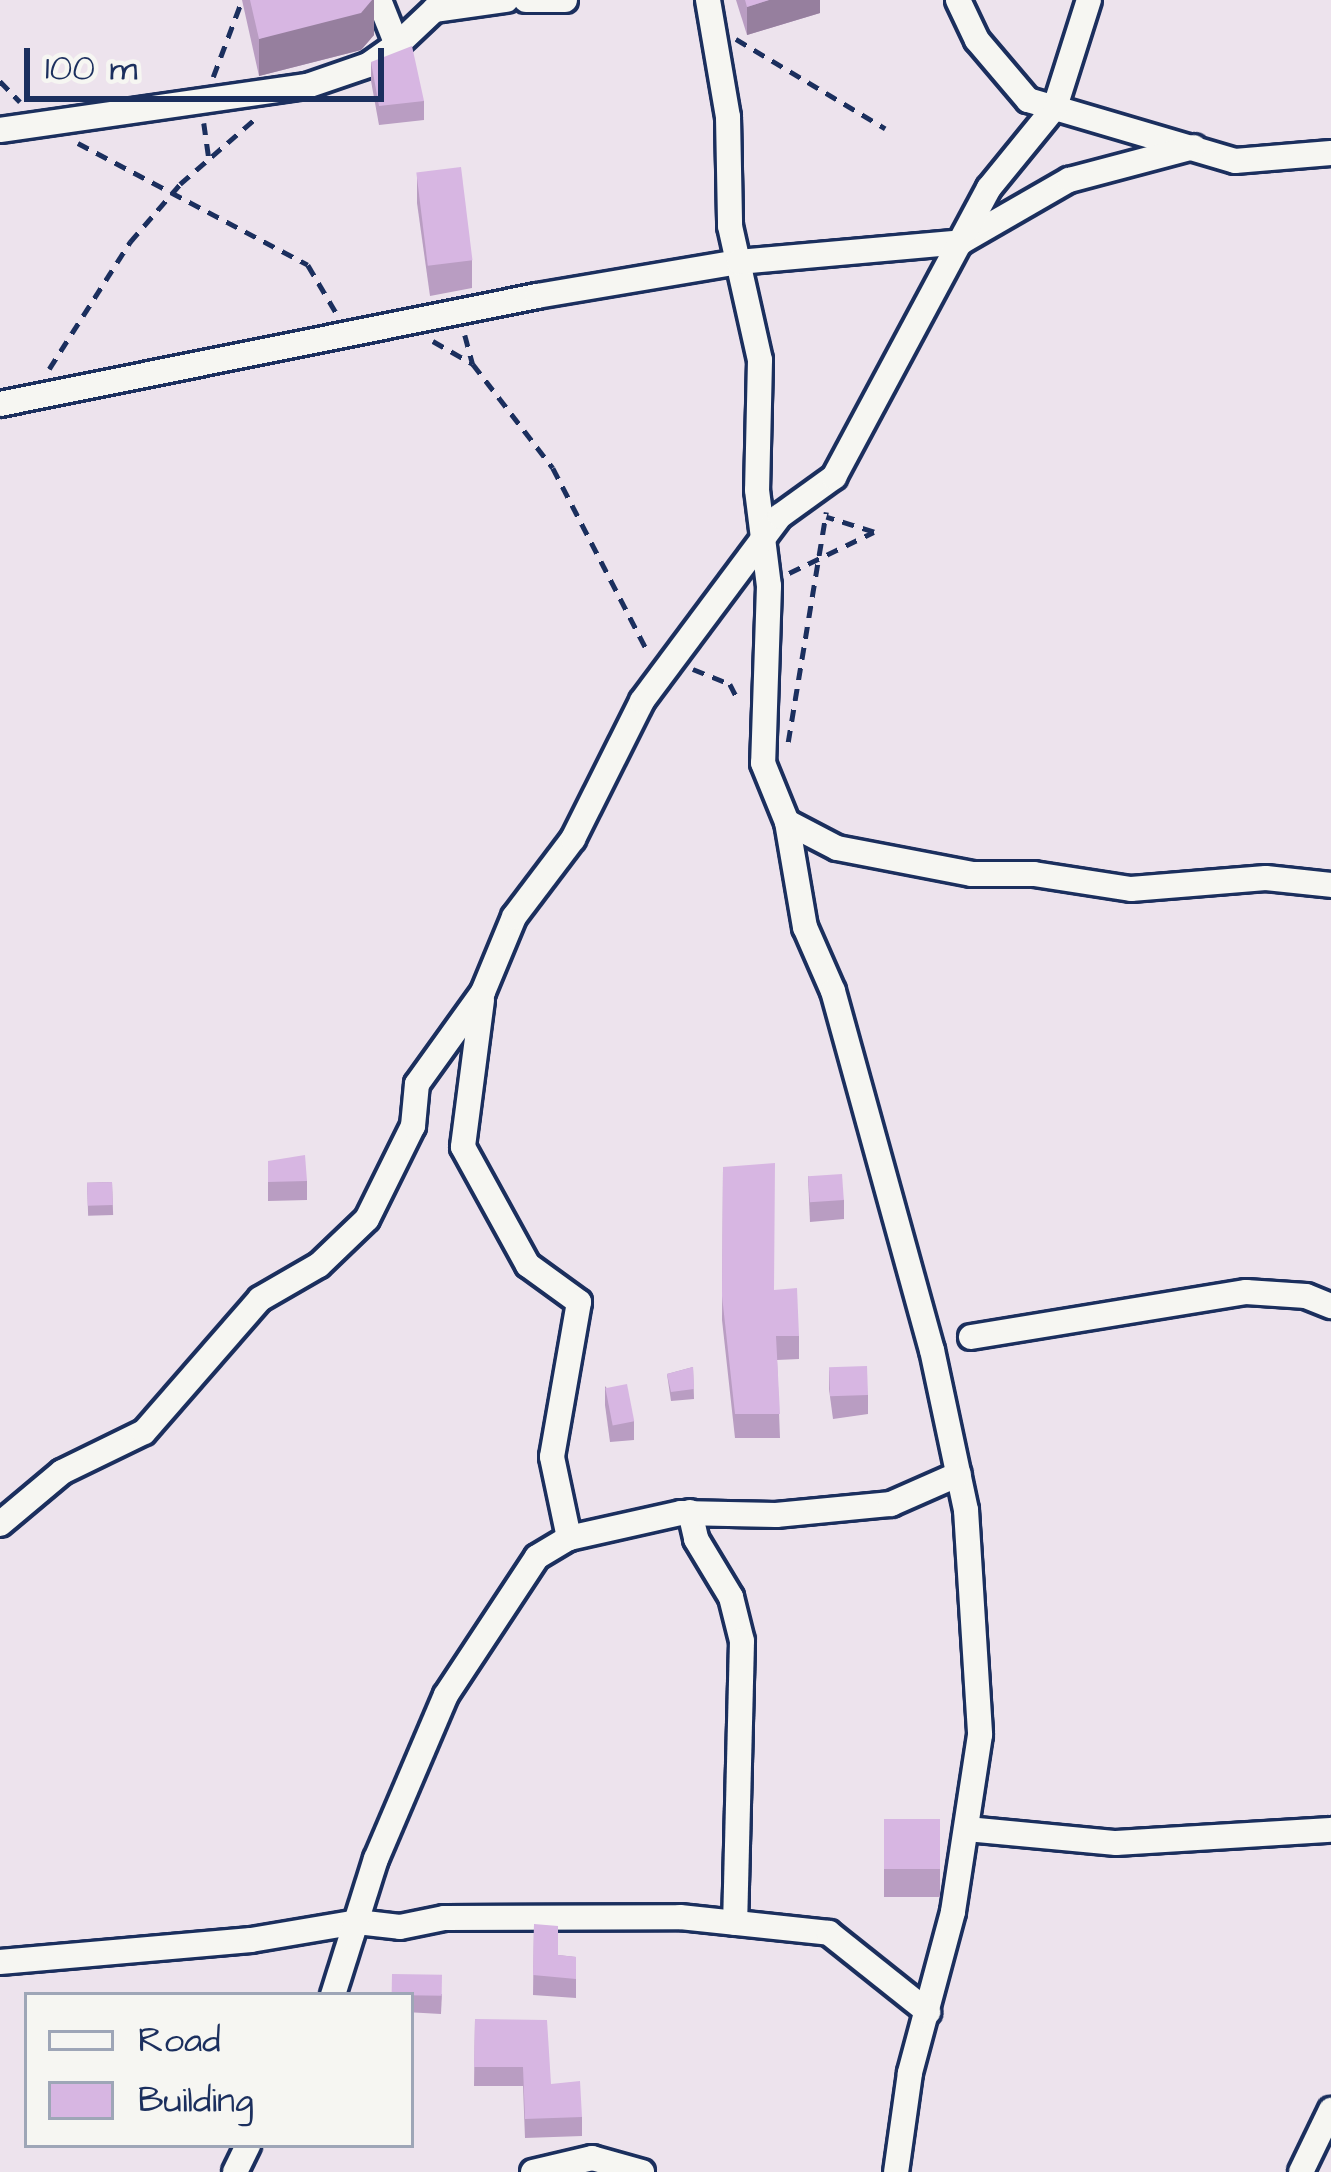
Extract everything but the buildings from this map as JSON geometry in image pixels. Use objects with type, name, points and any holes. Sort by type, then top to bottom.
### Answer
[{"type":"street","points":[[379,0],[397,45]]},
{"type":"street","points":[[0,130],[281,91],[368,65],[434,10],[506,0]]},
{"type":"street","points":[[526,0],[565,0]]},
{"type":"street","points":[[708,0],[728,117],[726,201],[760,360],[759,546],[769,559],[763,763],[787,822],[805,927],[843,1025],[959,1474],[980,1735],[967,1829],[898,2128],[896,2172]]},
{"type":"street","points":[[958,0],[976,40],[1028,100],[1235,161],[1331,153]]},
{"type":"street","points":[[0,1524],[62,1472],[144,1432],[260,1299],[344,1244],[367,1219],[413,1126],[417,1084],[483,992],[514,917],[573,839],[662,675],[759,546],[793,507],[834,477],[989,188],[1055,107],[1089,0]]},
{"type":"street","points":[[0,404],[459,311],[739,262],[961,242],[1069,180],[1194,148]]},
{"type":"street","points":[[787,822],[837,848],[972,874],[1034,874],[1131,890],[1266,878],[1331,885]]},
{"type":"street","points":[[483,992],[463,1147],[528,1265],[578,1302],[552,1457],[569,1538]]},
{"type":"street","points":[[971,1337],[1246,1292],[1306,1296],[1331,1306]]},
{"type":"street","points":[[334,1992],[446,1695],[537,1557],[569,1538],[690,1512],[776,1515],[891,1504],[959,1474]]},
{"type":"street","points":[[690,1512],[696,1539],[731,1597],[742,1641],[735,1923]]},
{"type":"street","points":[[967,1829],[1116,1843],[1331,1830]]},
{"type":"street","points":[[0,1962],[250,1940],[357,1922],[400,1928],[444,1918],[627,1916],[829,1933],[928,2012]]},
{"type":"street","points":[[1300,2172],[1331,2110]]},
{"type":"street","points":[[533,2172],[592,2158],[642,2172]]},
{"type":"path","points":[[711,33],[746,41],[830,102],[884,128]]},
{"type":"path","points":[[0,81],[43,127],[176,189],[251,241],[308,266],[351,333]]},
{"type":"path","points":[[38,397],[64,338],[176,189],[281,91]]},
{"type":"path","points":[[459,311],[473,364]]},
{"type":"path","points":[[402,322],[473,364],[553,469],[591,554],[662,675],[689,667],[730,684],[747,717]]},
{"type":"path","points":[[798,655],[834,477]]},
{"type":"path","points":[[769,586],[818,553],[874,532],[793,507]]}]
